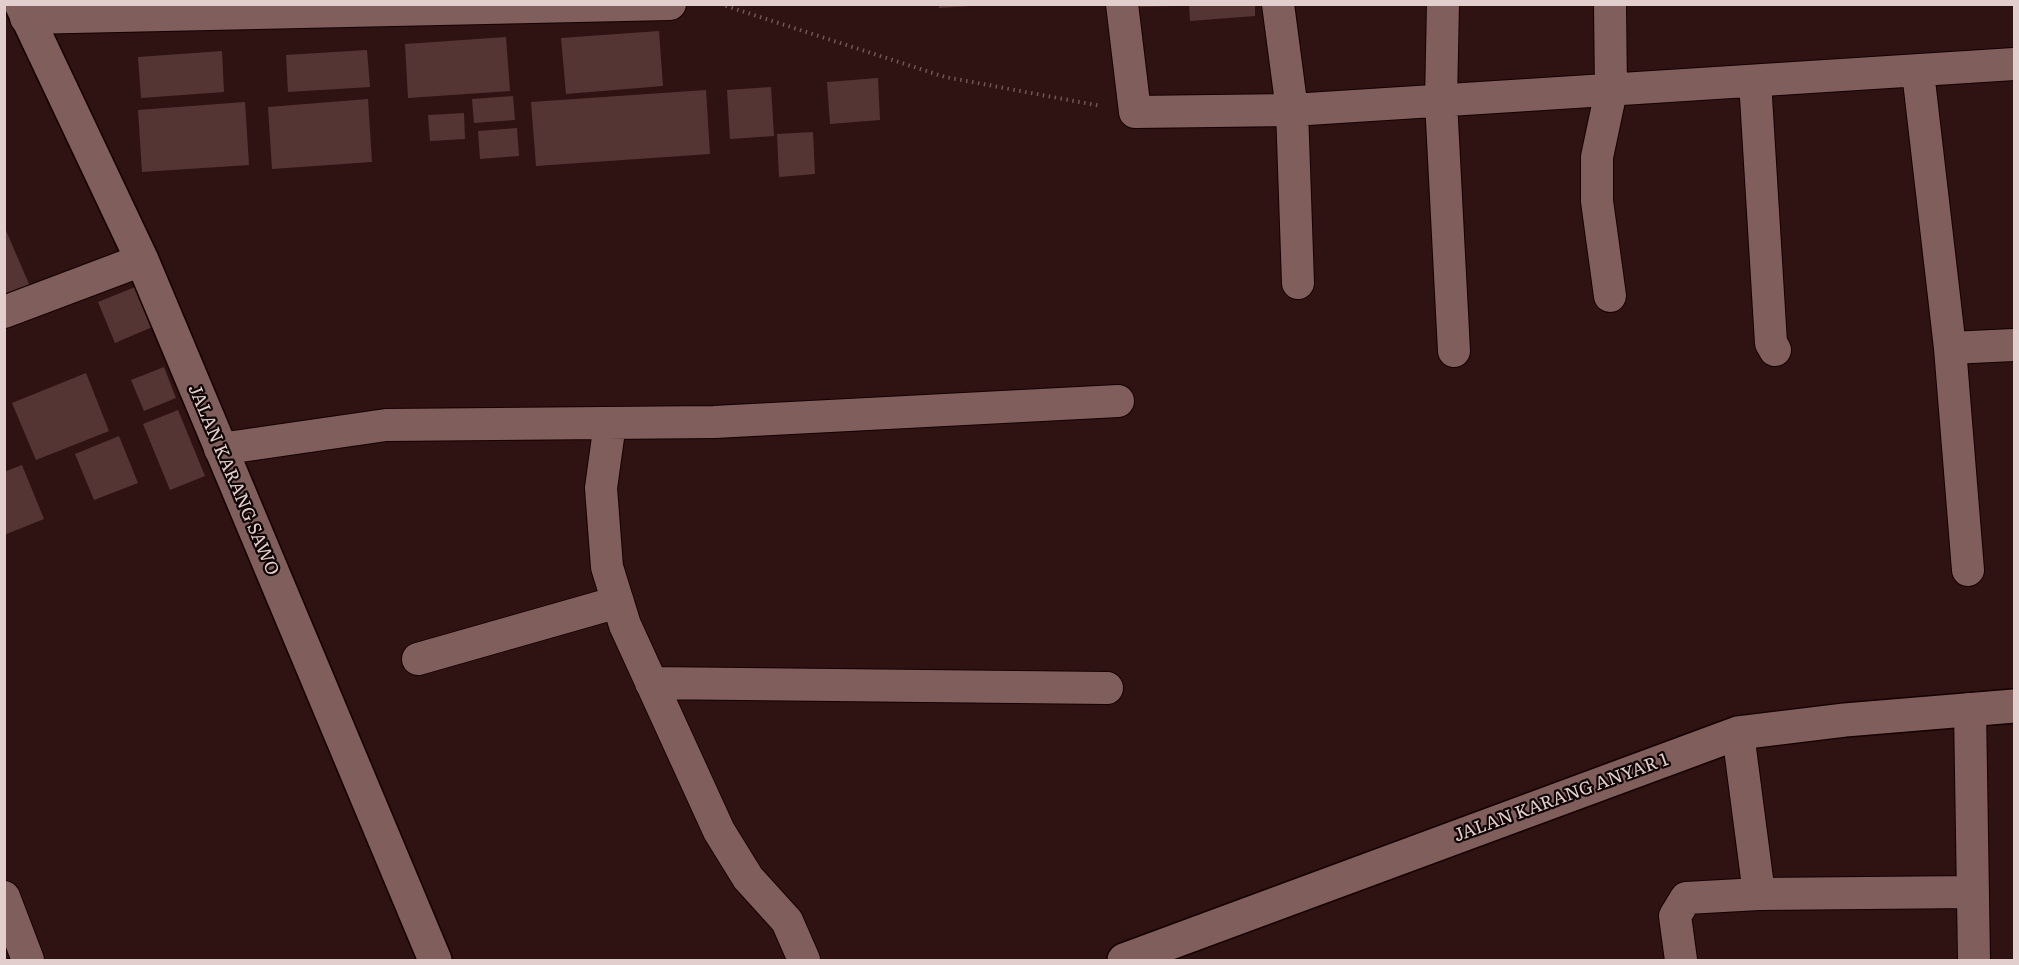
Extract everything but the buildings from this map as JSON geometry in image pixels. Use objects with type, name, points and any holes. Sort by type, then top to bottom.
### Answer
[{"type":"street","points":[[24,11],[670,4]]},
{"type":"street","points":[[1122,4],[1135,112],[1292,110],[1918,72],[2014,64]]},
{"type":"street","points":[[1278,4],[1292,110],[1298,283]]},
{"type":"street","points":[[1443,4],[1441,101],[1454,351]]},
{"type":"street","points":[[1610,4],[1611,91],[1597,157],[1597,201],[1610,296]]},
{"type":"street","name":"JALAN KARANG SAWO","points":[[24,11],[142,260],[435,960]]},
{"type":"street","points":[[1918,72],[1950,348],[1968,570]]},
{"type":"street","points":[[1755,81],[1771,343],[1775,350]]},
{"type":"street","points":[[4,312],[142,260]]},
{"type":"street","points":[[1950,348],[2014,345]]},
{"type":"street","points":[[220,449],[386,425],[714,422],[1118,401]]},
{"type":"street","points":[[610,423],[601,488],[607,567],[625,625],[719,831],[748,878],[787,921],[804,960]]},
{"type":"street","points":[[418,659],[618,602]]},
{"type":"street","points":[[651,683],[1107,688]]},
{"type":"street","name":"JALAN KARANG ANYAR 1","points":[[1124,960],[1738,733],[2014,706]]},
{"type":"street","points":[[1970,709],[1974,960]]},
{"type":"street","points":[[1738,733],[1759,894]]},
{"type":"street","points":[[1682,960],[1675,916],[1686,898],[1759,894],[1972,892]]},
{"type":"street","points":[[4,897],[28,960]]},
{"type":"path","points":[[720,4],[945,77],[1135,112]]}]
